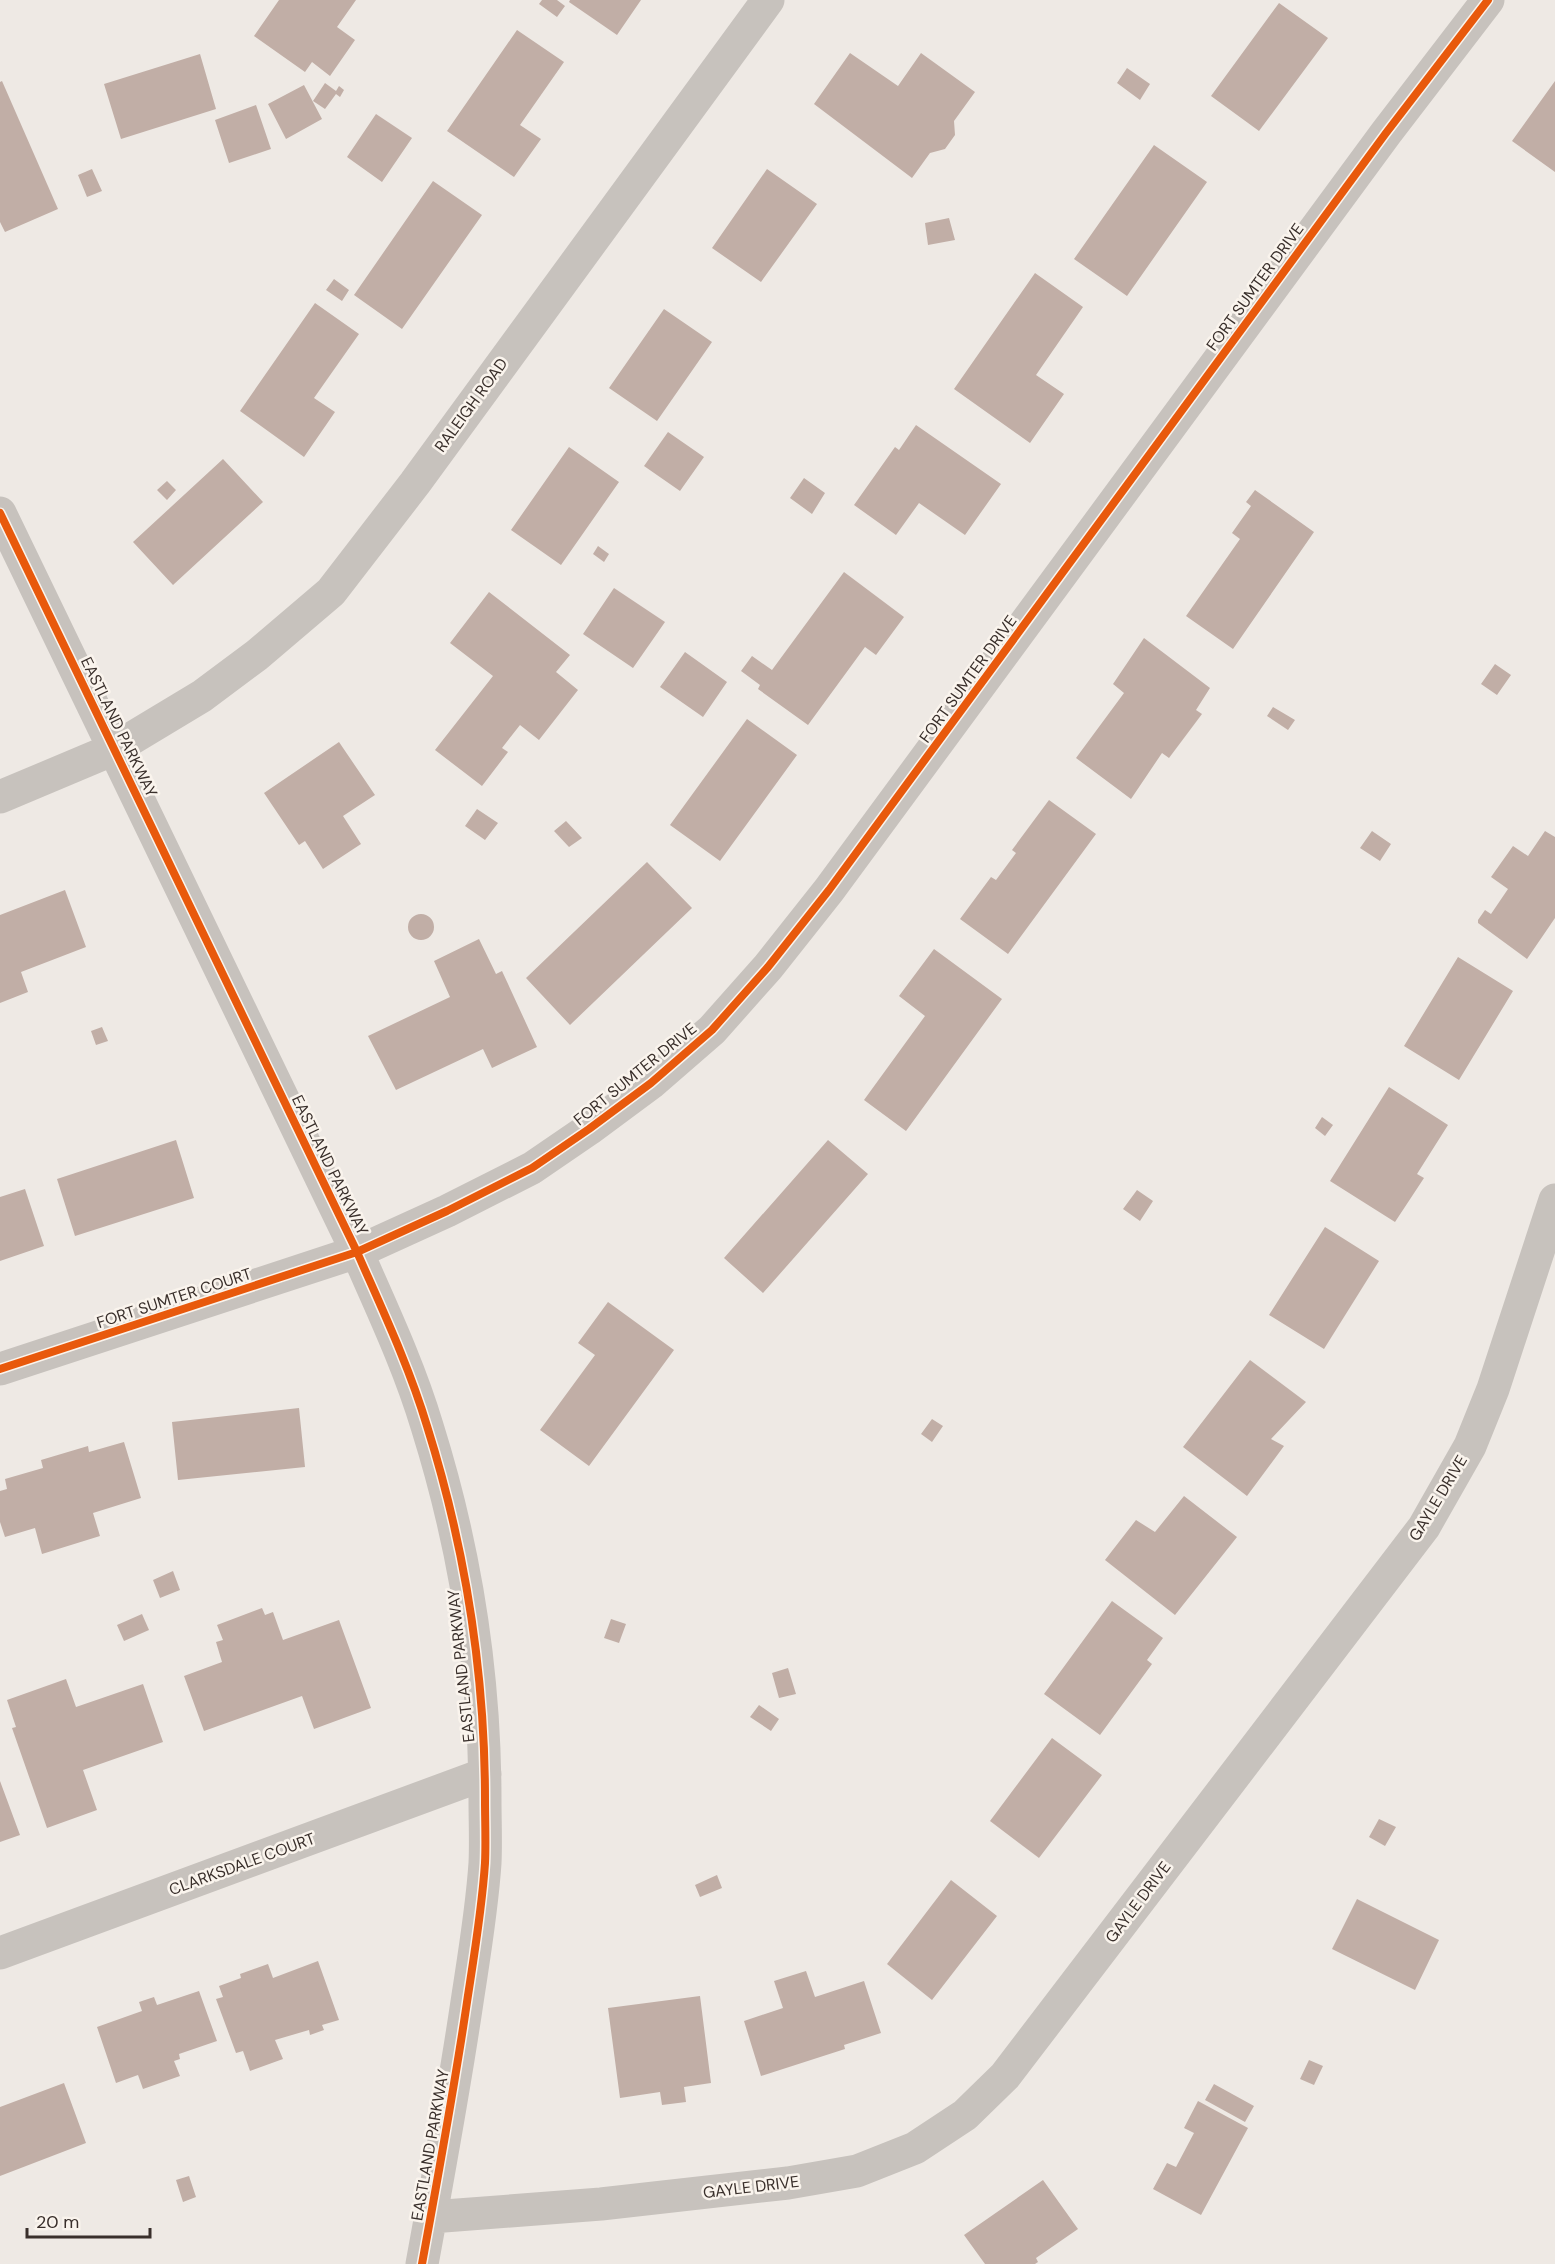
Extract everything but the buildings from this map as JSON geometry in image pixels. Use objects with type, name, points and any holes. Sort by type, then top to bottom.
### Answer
[{"type":"street","name":"RALEIGH ROAD","points":[[0,797],[114,748],[202,696],[257,655],[331,592],[428,464],[768,0]]},
{"type":"street","name":"FORT SUMTER DRIVE","points":[[357,1252],[447,1211],[532,1168],[651,1083],[712,1030],[768,967],[829,890],[1386,133],[1488,0]]},
{"type":"street","name":"EASTLAND PARKWAY","points":[[0,513],[357,1252],[405,1363],[428,1426],[461,1554],[482,1704],[485,1862],[478,1927],[422,2264]]},
{"type":"street","name":"GAYLE DRIVE","points":[[431,2217],[613,2203],[788,2183],[857,2171],[915,2148],[965,2115],[1005,2076],[1424,1527],[1470,1446],[1493,1389],[1555,1200]]},
{"type":"street","name":"FORT SUMTER COURT","points":[[0,1369],[357,1252]]},
{"type":"street","name":"CLARKSDALE COURT","points":[[0,1953],[485,1774]]},
{"type":"cycle path","points":[[0,1369],[357,1252],[447,1211],[532,1168],[651,1083],[712,1030],[768,967],[829,890],[1386,133],[1488,0]]},
{"type":"cycle path","points":[[0,513],[357,1252],[412,1382],[427,1426],[452,1518],[477,1658],[484,1752],[485,1863],[478,1932],[462,2035],[422,2264]]}]
